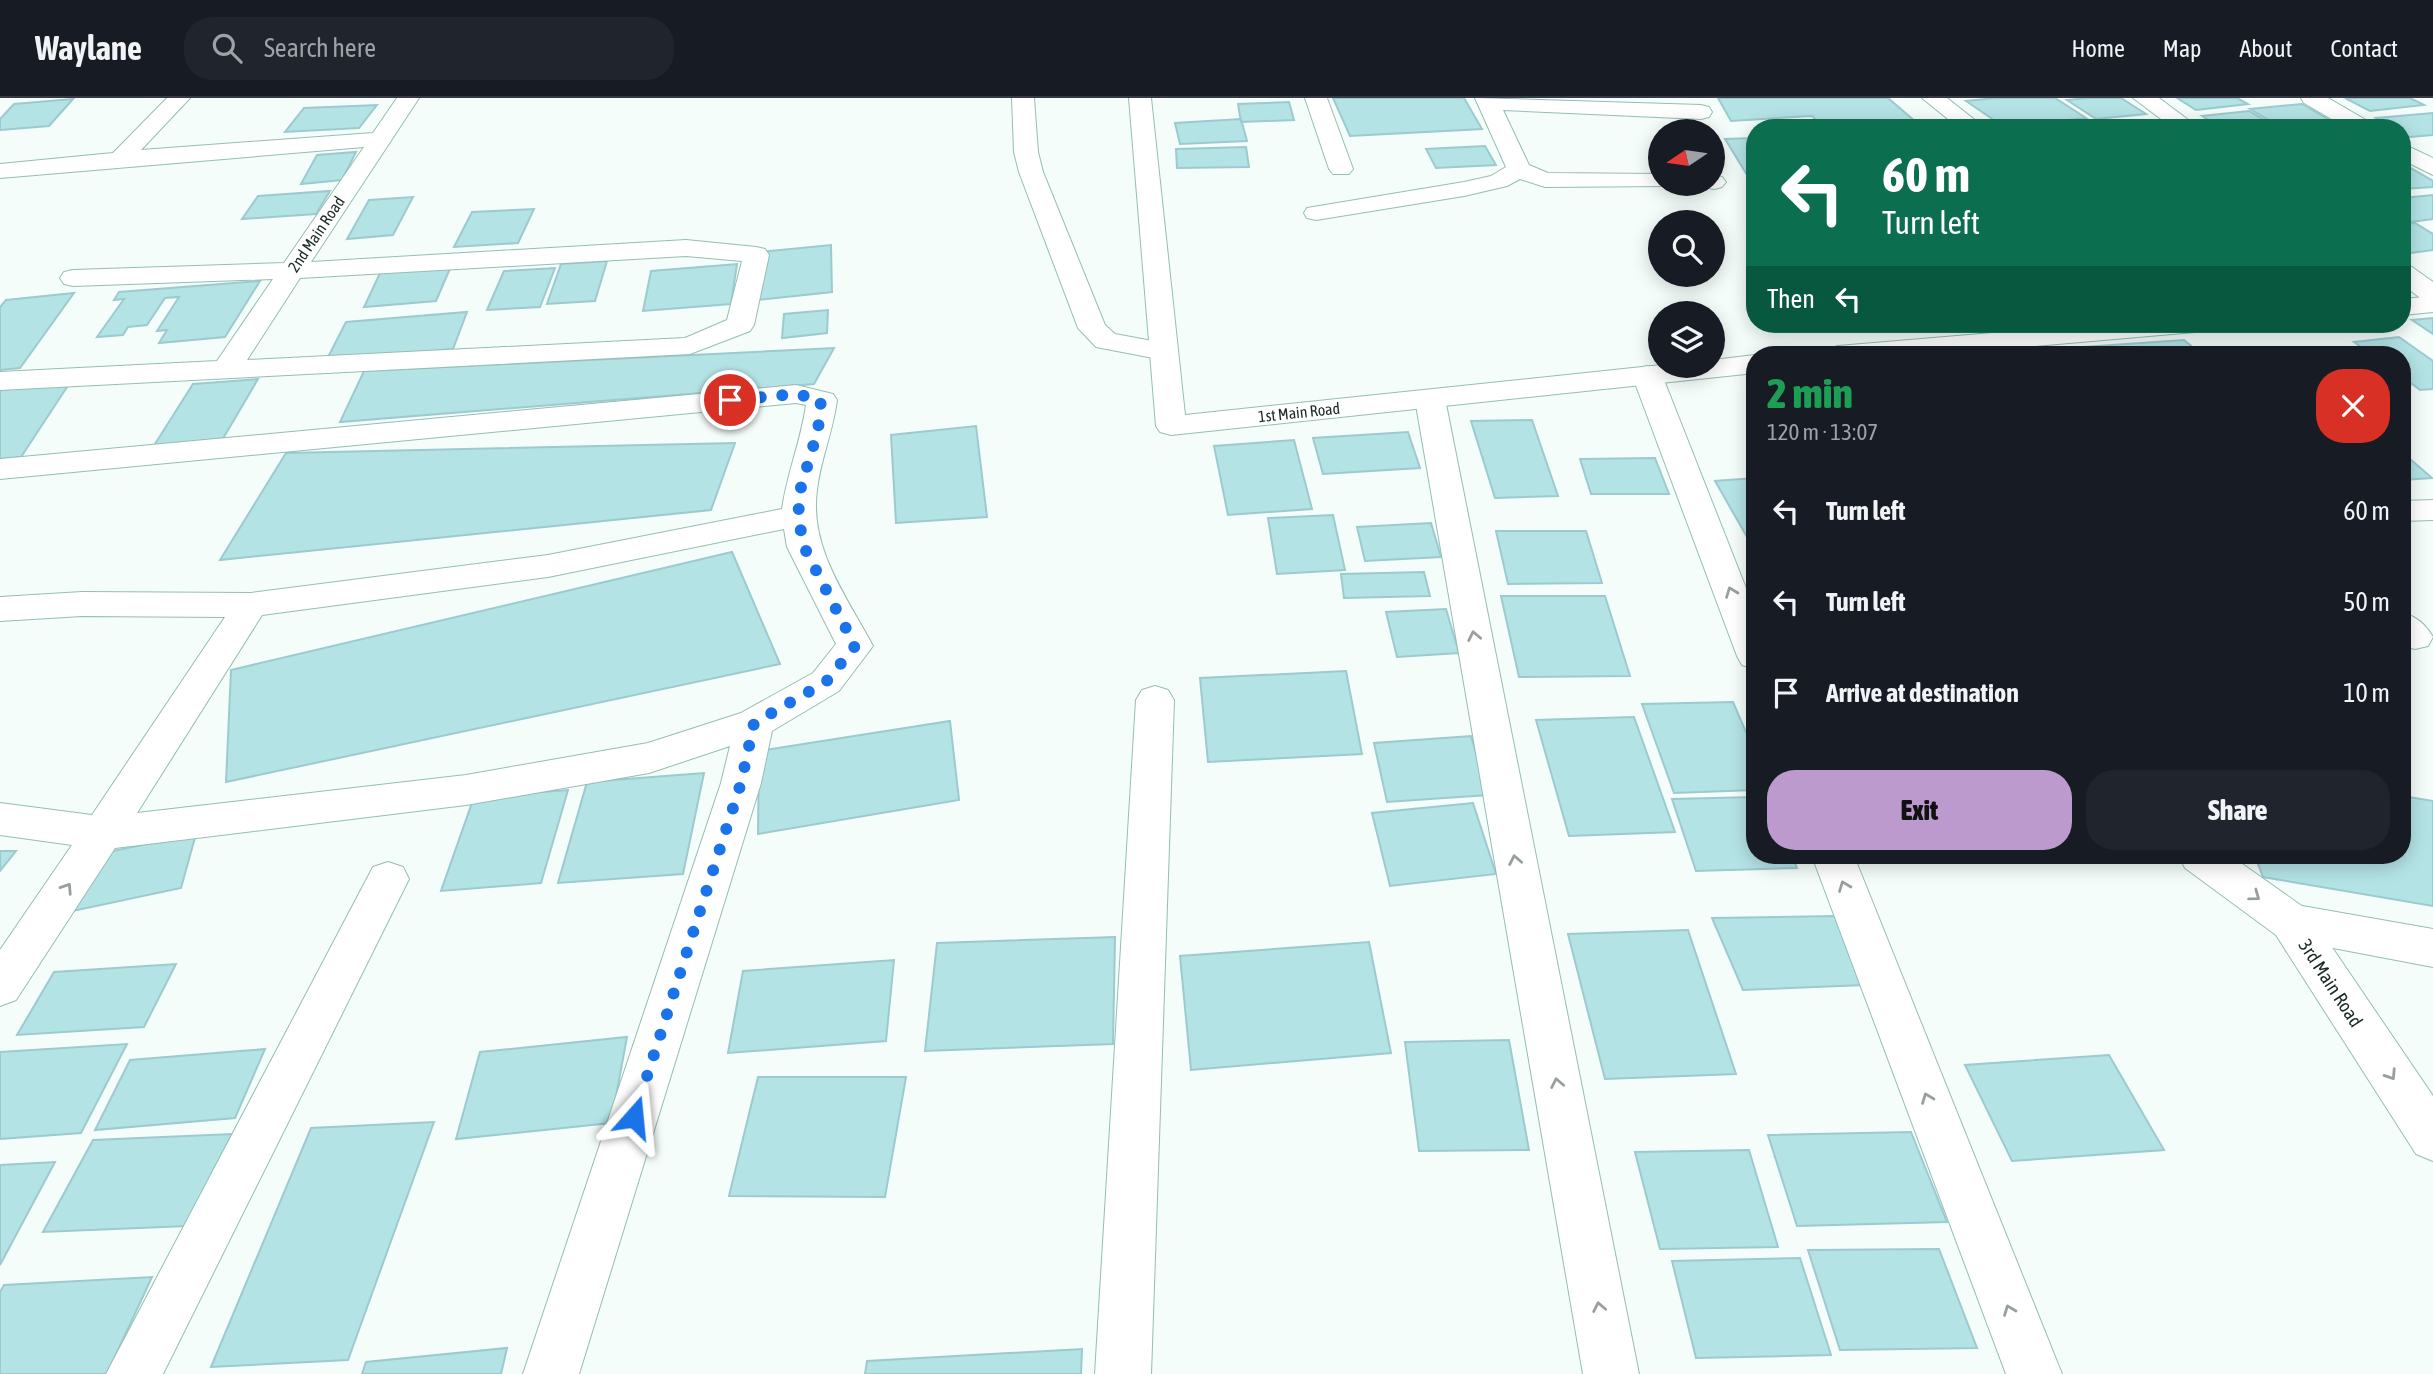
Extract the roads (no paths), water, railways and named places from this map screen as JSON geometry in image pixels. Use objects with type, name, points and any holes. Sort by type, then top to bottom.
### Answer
[{"type":"street","points":[[120,159],[179,98]]},
{"type":"street","name":"2nd Main Road","points":[[225,371],[408,98]]},
{"type":"street","points":[[1023,98],[1026,152],[1035,187],[1092,328],[1106,341],[1164,351]]},
{"type":"street","name":"1st Main Road","points":[[1140,98],[1171,426],[1746,365]]},
{"type":"street","points":[[1316,98],[1341,169]]},
{"type":"street","points":[[1933,98],[1961,119]]},
{"type":"street","points":[[2144,98],[2175,119]]},
{"type":"street","points":[[2312,98],[2348,119]]},
{"type":"street","points":[[1648,181],[1545,180],[1518,170],[1487,101],[1701,112]]},
{"type":"street","points":[[0,171],[379,139]]},
{"type":"street","points":[[2411,156],[2433,168]]},
{"type":"street","points":[[1316,213],[1464,189],[1499,181],[1518,170]]},
{"type":"street","points":[[0,381],[690,346],[740,325],[756,256],[686,248],[291,271],[74,278]]},
{"type":"street","points":[[2411,279],[2433,294]]},
{"type":"street","points":[[2411,306],[2433,304]]},
{"type":"street","points":[[1957,346],[2098,333]]},
{"type":"street","points":[[1647,375],[1746,633]]},
{"type":"street","points":[[0,468],[796,394],[821,400],[818,430],[801,487],[798,516],[804,547],[855,646],[826,682],[754,723],[649,758],[466,790],[103,833],[0,819]]},
{"type":"street","points":[[1430,399],[1611,1374]]},
{"type":"street","points":[[2411,511],[2433,510]]},
{"type":"street","points":[[0,609],[82,604],[251,605],[548,566],[798,516]]},
{"type":"street","points":[[0,986],[251,605]]},
{"type":"street","points":[[1123,1374],[1155,700]]},
{"type":"street","points":[[551,1374],[741,783],[754,723]]},
{"type":"street","points":[[1836,864],[2034,1374]]},
{"type":"street","name":"3rd Main Road","points":[[2211,864],[2291,922],[2433,1138]]},
{"type":"street","points":[[134,1374],[388,879]]},
{"type":"street","points":[[2291,922],[2433,948]]}]
